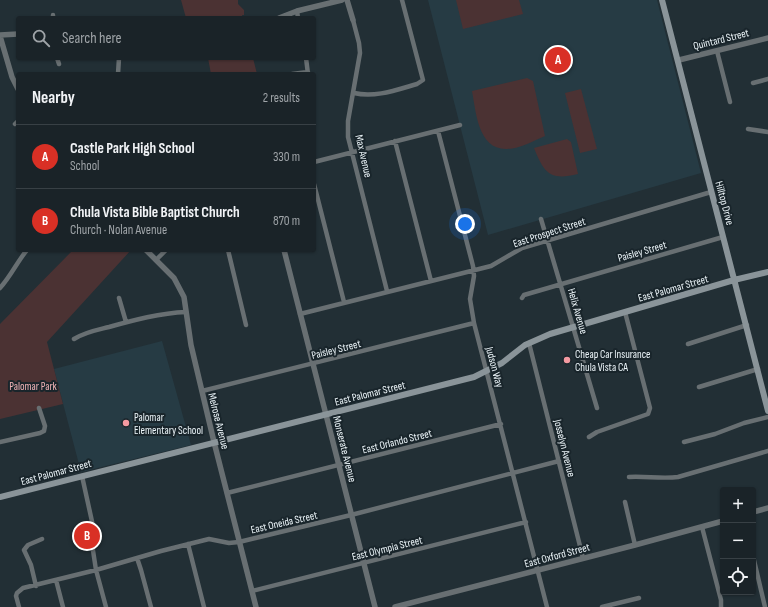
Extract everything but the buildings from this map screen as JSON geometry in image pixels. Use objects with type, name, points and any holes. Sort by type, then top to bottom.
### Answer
[{"type":"main road","name":"Hilltop Drive","points":[[662,0],[679,60],[711,192],[747,325],[768,411]]},
{"type":"main road","name":"East Palomar Street","points":[[0,497],[474,377],[487,372],[502,363],[517,350],[529,343],[550,334],[734,280],[768,272]]},
{"type":"street","points":[[284,16],[297,11],[342,0]]},
{"type":"street","name":"Max Avenue","points":[[347,0],[359,43],[360,53],[348,137],[387,291]]},
{"type":"street","points":[[354,93],[365,96],[374,95],[417,84],[422,80],[402,0]]},
{"type":"street","points":[[297,11],[298,16]]},
{"type":"street","points":[[16,34],[0,35],[12,77],[16,85]]},
{"type":"street","name":"Quintard Street","points":[[679,60],[768,38]]},
{"type":"street","points":[[717,51],[730,102]]},
{"type":"street","points":[[58,60],[59,64]]},
{"type":"street","points":[[118,72],[119,60]]},
{"type":"street","points":[[306,60],[308,72]]},
{"type":"street","points":[[753,83],[768,79]]},
{"type":"street","points":[[316,162],[460,125]]},
{"type":"street","points":[[748,129],[768,132]]},
{"type":"street","name":"Judson Way","points":[[438,131],[474,271],[470,299],[474,323],[547,607]]},
{"type":"street","points":[[395,141],[431,281]]},
{"type":"street","points":[[316,192],[344,302]]},
{"type":"street","name":"East Prospect Street","points":[[300,314],[387,291],[474,271],[498,263],[522,248],[711,192]]},
{"type":"street","name":"Helix Avenue","points":[[541,219],[597,408]]},
{"type":"street","name":"Paisley Street","points":[[522,298],[524,294],[723,237]]},
{"type":"street","points":[[0,286],[9,277],[18,261],[26,252]]},
{"type":"street","name":"Melrose Avenue","points":[[148,252],[174,278],[184,297],[189,337],[256,607]]},
{"type":"street","points":[[156,260],[164,252]]},
{"type":"street","points":[[228,252],[246,325]]},
{"type":"street","name":"Monserate Avenue","points":[[284,252],[375,607]]},
{"type":"street","points":[[119,298],[126,322]]},
{"type":"street","points":[[74,340],[82,334],[126,322],[156,315],[186,312]]},
{"type":"street","points":[[589,437],[598,432],[648,414],[650,411],[625,312]]},
{"type":"street","name":"Paisley Street","points":[[202,392],[474,323]]},
{"type":"street","points":[[688,344],[747,325]]},
{"type":"street","name":"Josselyn Avenue","points":[[529,343],[583,558]]},
{"type":"street","points":[[699,387],[758,369]]},
{"type":"street","points":[[0,442],[44,431],[45,426],[39,408]]},
{"type":"street","points":[[684,442],[715,434],[768,416]]},
{"type":"street","name":"East Orlando Street","points":[[227,494],[501,424]]},
{"type":"street","points":[[629,477],[678,477],[768,451]]},
{"type":"street","name":"East Oneida Street","points":[[19,607],[16,596],[19,590],[188,544],[209,539],[239,542],[351,515],[559,461]]},
{"type":"street","points":[[82,476],[93,526],[92,544],[96,570],[106,607]]},
{"type":"street","points":[[625,502],[635,545]]},
{"type":"street","points":[[756,511],[768,508]]},
{"type":"street","name":"East Olympia Street","points":[[252,591],[526,522]]},
{"type":"street","name":"East Oxford Street","points":[[395,607],[720,522]]},
{"type":"street","points":[[702,527],[721,600],[721,607]]},
{"type":"street","points":[[36,586],[31,564],[24,550],[28,545],[42,540]]},
{"type":"street","points":[[188,544],[204,607]]},
{"type":"street","points":[[137,558],[151,607]]},
{"type":"street","points":[[754,559],[765,607]]},
{"type":"street","points":[[56,580],[63,607]]},
{"type":"street","points":[[602,607],[639,598]]},
{"type":"shaded area","points":[[428,0],[657,0],[701,173],[488,235]]},
{"type":"shaded area","name":"Palomar Elementary School","points":[[162,341],[191,445],[81,472],[54,369]]},
{"type":"green space","points":[[181,0],[238,0],[238,4],[244,10],[244,15],[242,16],[185,16]]},
{"type":"green space","points":[[456,0],[519,0],[523,14],[463,29]]},
{"type":"green space","points":[[208,60],[254,60],[256,72],[211,72]]},
{"type":"green space","points":[[527,78],[533,81],[545,136],[516,148],[497,148],[484,137],[480,128],[472,91]]},
{"type":"green space","points":[[581,89],[597,149],[580,153],[565,93]]},
{"type":"green space","points":[[567,139],[571,142],[578,174],[561,176],[549,173],[541,164],[534,148]]},
{"type":"green space","name":"Palomar Park","points":[[71,252],[129,252],[47,342],[63,404],[0,419],[0,324]]},
{"type":"place","name":"Castle Park High School","points":[[558,60]]},
{"type":"place","name":"Cheap Car Insurance Chula Vista CA","points":[[567,360]]},
{"type":"place","name":"Palomar Elementary School","points":[[126,423]]},
{"type":"place","name":"Chula Vista Bible Baptist Church","points":[[87,536]]}]
